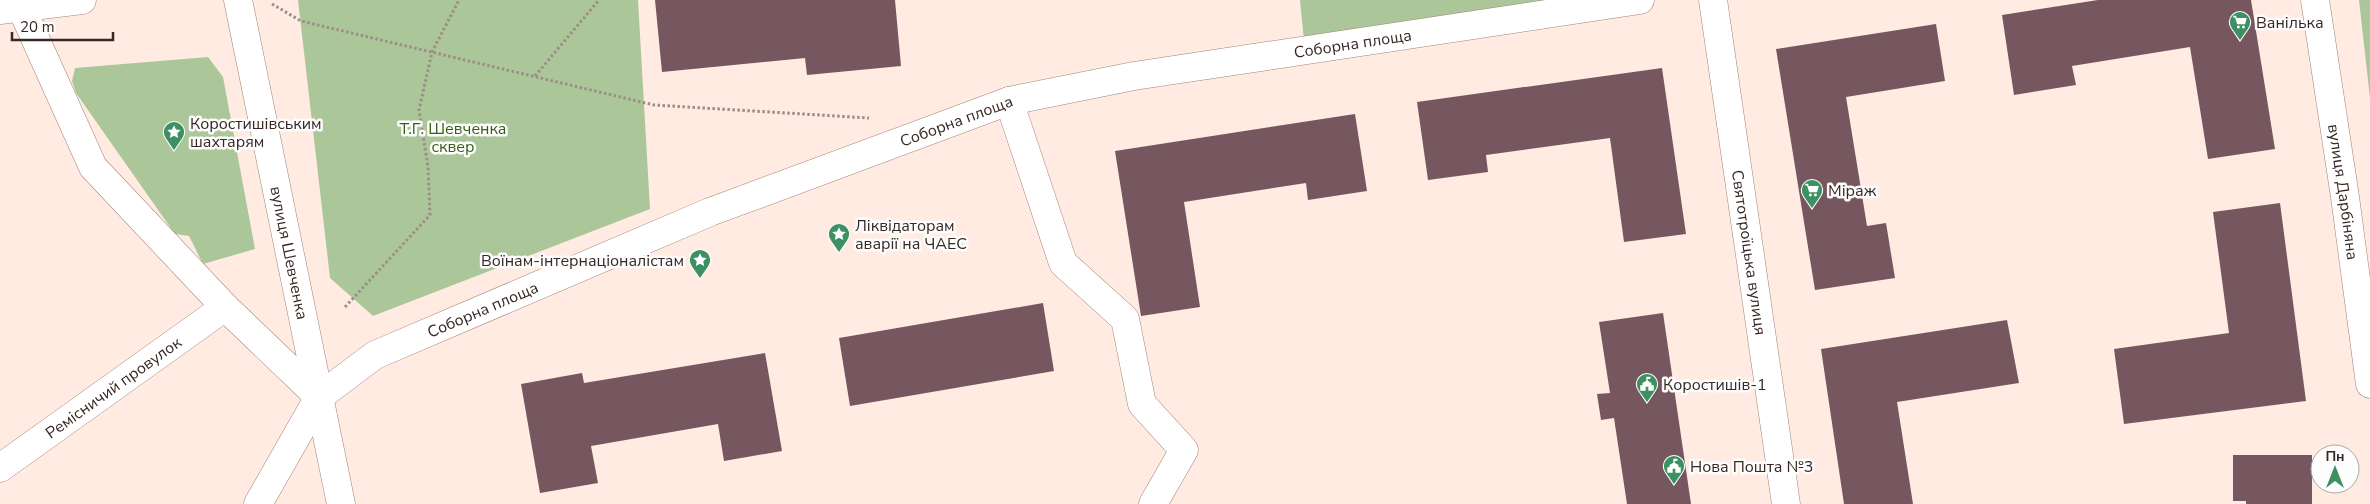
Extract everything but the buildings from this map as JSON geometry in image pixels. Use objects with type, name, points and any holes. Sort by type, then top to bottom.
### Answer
[{"type":"street","points":[[82,0],[10,9],[93,167],[225,307],[320,397],[258,504]]},
{"type":"street","name":"вулиця Шевченка","points":[[238,0],[341,504]]},
{"type":"street","name":"Соборна площа","points":[[320,397],[375,355],[384,351],[710,212],[1009,101],[1134,76],[1640,0]]},
{"type":"street","name":"Святотроїцька вулиця","points":[[1713,0],[1786,504]]},
{"type":"street","name":"вулиця Дарбіняна","points":[[2315,0],[2345,197],[2370,384]]},
{"type":"street","points":[[1009,101],[1063,263],[1125,319],[1142,404],[1184,450],[1153,504]]},
{"type":"street","name":"Ремісничий провулок","points":[[0,468],[225,307]]},
{"type":"path","points":[[265,0],[301,21],[654,105],[870,118]]},
{"type":"path","points":[[345,307],[430,215],[428,167],[419,110],[432,52],[459,0]]},
{"type":"path","points":[[535,76],[599,0]]},
{"type":"green space","name":"Т.Г. Шевченка сквер","points":[[298,0],[638,0],[650,209],[373,316],[330,278]]},
{"type":"green space","points":[[1300,0],[1562,0],[1304,41]]},
{"type":"green space","points":[[2359,0],[2370,0],[2370,98]]},
{"type":"green space","points":[[208,57],[223,77],[255,249],[203,264],[189,236],[175,234],[76,93],[72,81],[75,68]]},
{"type":"place","name":"Ванілька","points":[[2240,41]]},
{"type":"place","name":"Коростишівським шахтарям","points":[[174,151]]},
{"type":"place","name":"Міраж","points":[[1812,209]]},
{"type":"place","name":"Ліквідаторам аварії на ЧАЕС","points":[[839,253]]},
{"type":"place","name":"Воїнам-інтернаціоналістам","points":[[700,279]]},
{"type":"place","name":"Коростишів-1","points":[[1647,403]]},
{"type":"place","name":"Нова Пошта №3","points":[[1674,485]]}]
